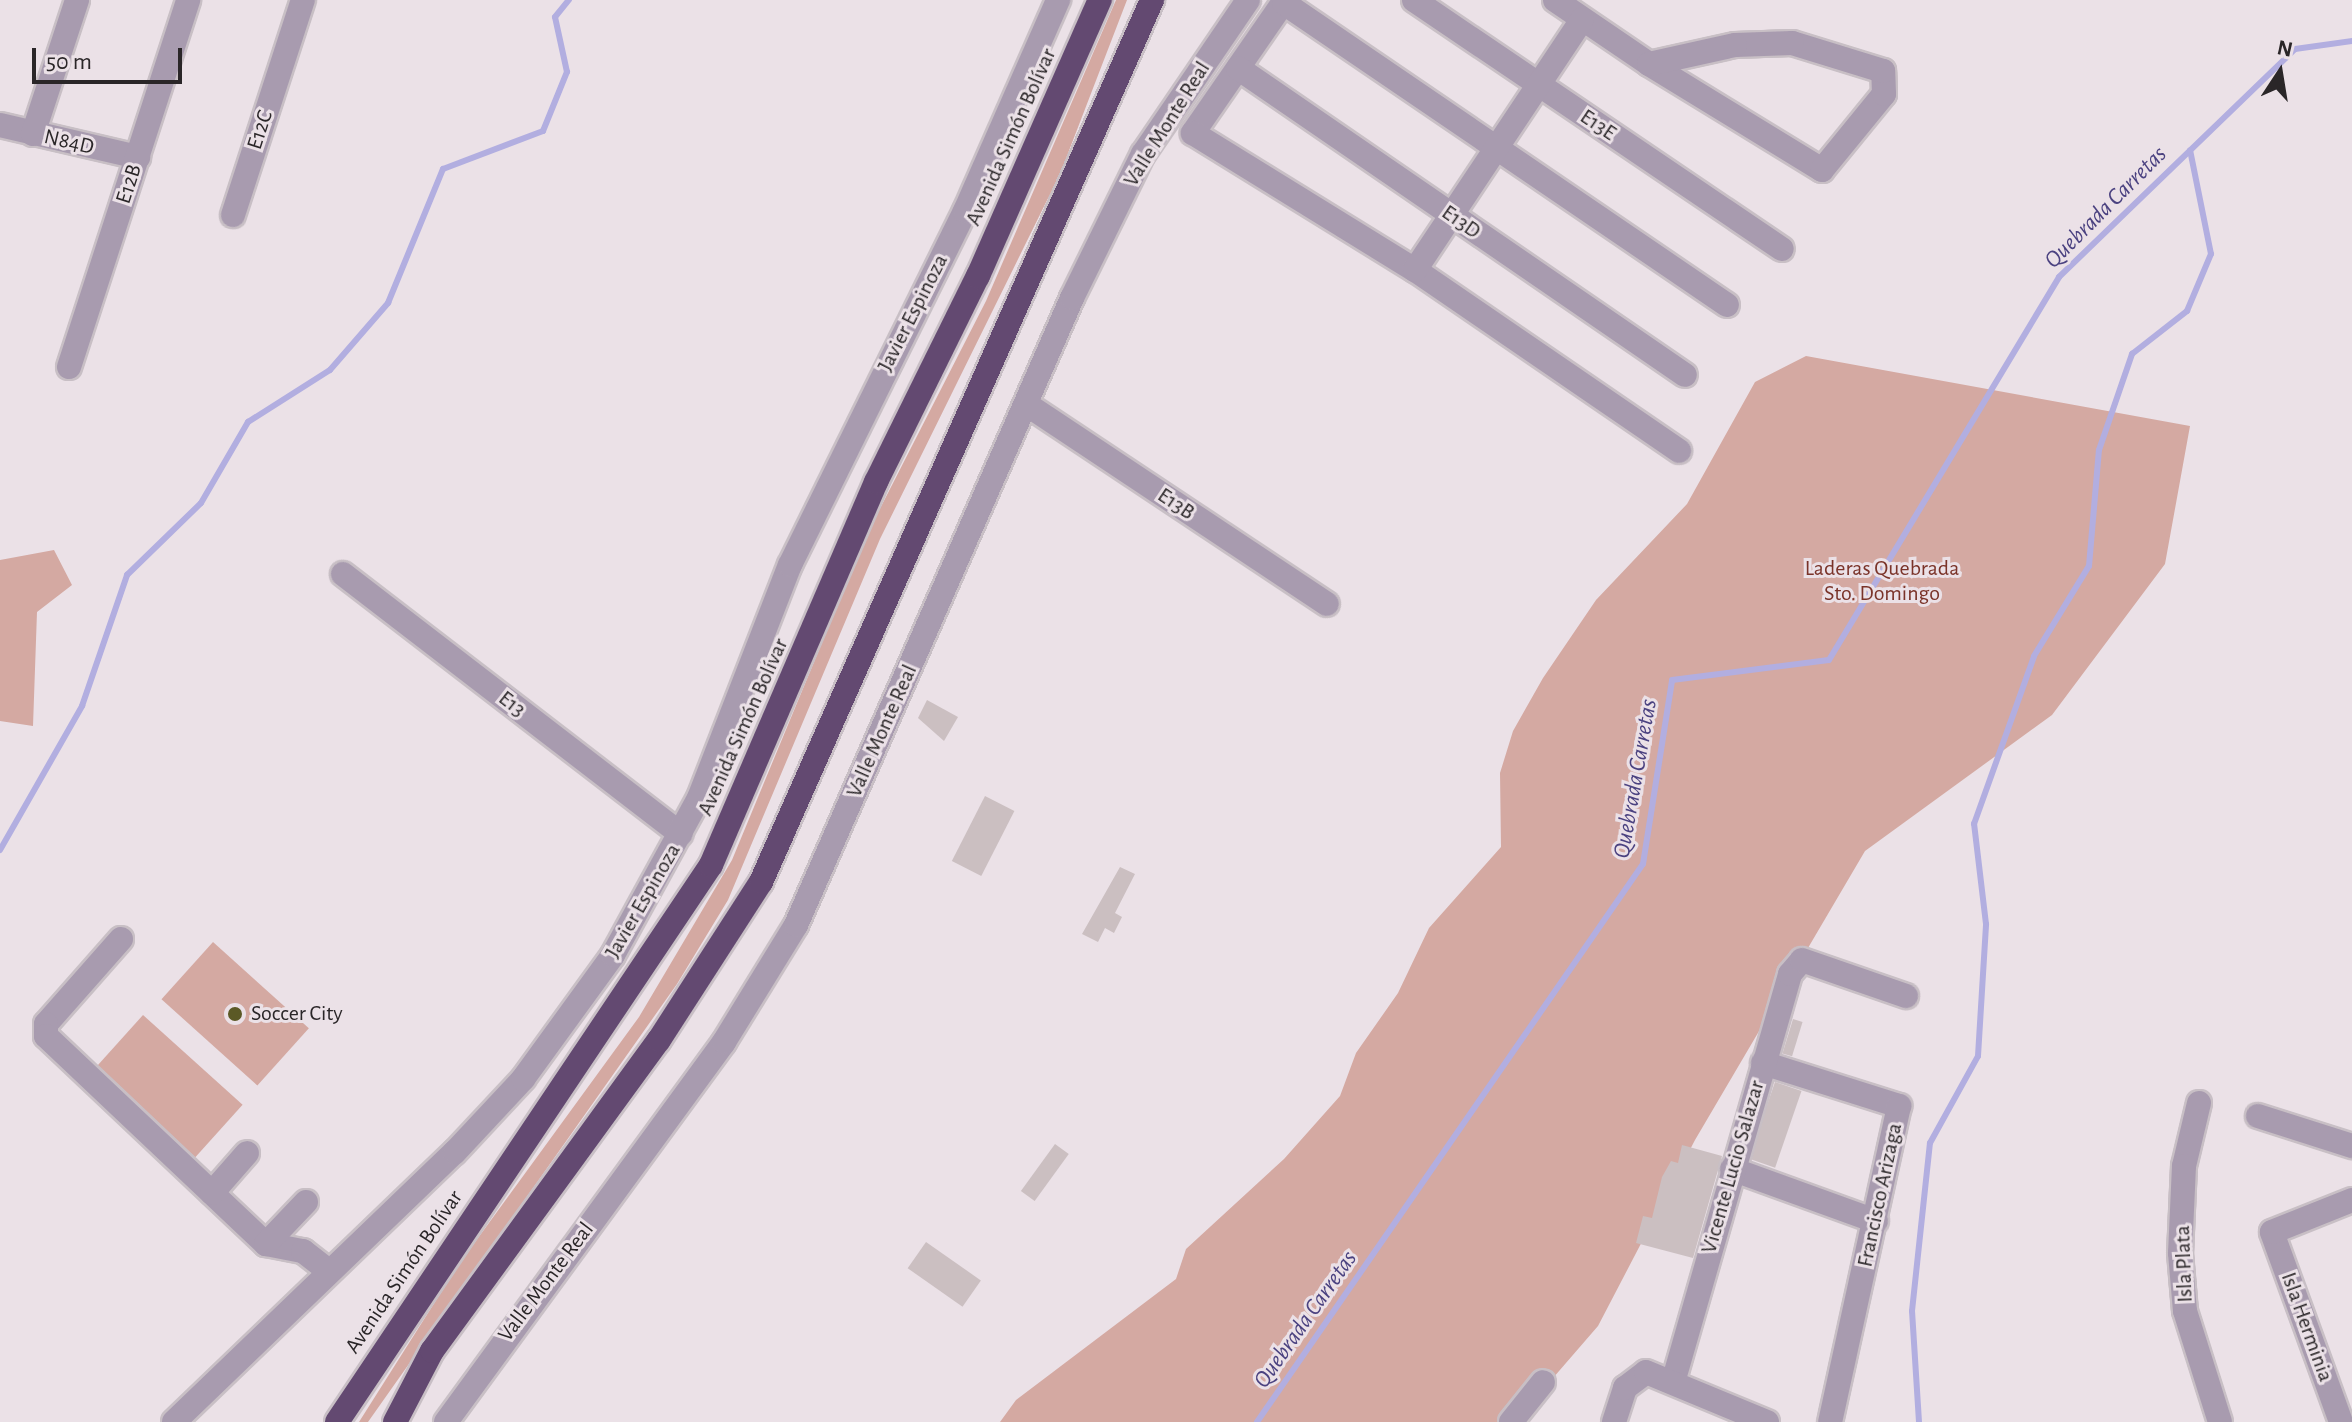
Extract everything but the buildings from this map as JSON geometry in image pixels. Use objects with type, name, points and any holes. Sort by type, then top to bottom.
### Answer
[{"type":"highway","name":"Avenida Simón Bolívar","points":[[337,1422],[711,865],[876,482],[978,276],[1100,0]]},
{"type":"highway","points":[[395,1422],[432,1351],[659,1040],[761,882],[903,548],[1152,0]]},
{"type":"street","points":[[33,134],[77,0]]},
{"type":"street","name":"E12B","points":[[69,367],[188,0]]},
{"type":"street","name":"E12C","points":[[233,215],[303,0]]},
{"type":"street","name":"Javier Espinoza","points":[[174,1422],[523,1079],[613,955],[681,834],[790,565],[965,211],[1058,0]]},
{"type":"street","name":"Valle Monte Real","points":[[446,1422],[724,1042],[796,925],[1026,404],[1143,154],[1248,0]]},
{"type":"street","points":[[1255,0],[1281,6],[1727,305]]},
{"type":"street","name":"E13E","points":[[1414,0],[1782,249]]},
{"type":"street","points":[[1555,0],[1649,64],[1822,170],[1884,94],[1883,71],[1792,43],[1735,45],[1649,64]]},
{"type":"street","points":[[1281,6],[1193,133],[1415,270],[1679,451]]},
{"type":"street","points":[[1415,270],[1582,20]]},
{"type":"street","name":"E13D","points":[[1238,68],[1685,375]]},
{"type":"street","name":"N84D","points":[[0,125],[138,157]]},
{"type":"street","name":"E13B","points":[[1026,404],[1327,604]]},
{"type":"street","name":"E13","points":[[343,574],[681,834]]},
{"type":"street","points":[[121,939],[46,1024],[46,1036],[266,1244],[303,1251],[329,1271]]},
{"type":"street","name":"Vicente Lucio Salazar","points":[[1674,1379],[1790,974],[1802,960],[1906,996]]},
{"type":"street","name":"Francisco Arizaga","points":[[1763,1063],[1899,1106],[1830,1422]]},
{"type":"street","name":"Isla Plata","points":[[2199,1103],[2184,1166],[2180,1253],[2185,1311],[2220,1422]]},
{"type":"street","points":[[2258,1116],[2352,1146]]},
{"type":"street","points":[[212,1193],[247,1153]]},
{"type":"street","points":[[1732,1169],[1876,1221]]},
{"type":"street","name":"Isla Herminia","points":[[2341,1422],[2272,1232],[2352,1200]]},
{"type":"street","points":[[266,1244],[306,1202]]},
{"type":"street","points":[[1614,1422],[1625,1388],[1636,1376],[1646,1372],[1674,1379],[1767,1422]]},
{"type":"street","points":[[1511,1422],[1543,1382]]},
{"type":"green space","points":[[1116,0],[1127,0],[1060,174],[880,539],[728,900],[677,984],[368,1422],[359,1422],[459,1264],[639,1017],[732,860],[867,534],[986,301]]},
{"type":"green space","name":"Laderas Quebrada Sto. Domingo","points":[[1806,356],[2190,426],[2165,564],[2052,715],[1865,851],[1695,1140],[1598,1326],[1515,1422],[1000,1422],[1016,1400],[1176,1279],[1186,1249],[1284,1159],[1340,1096],[1356,1053],[1398,993],[1429,928],[1501,847],[1500,773],[1513,731],[1543,678],[1596,600],[1687,504],[1755,382]]},
{"type":"green space","points":[[54,550],[72,585],[37,612],[33,726],[0,721],[0,560]]},
{"type":"green space","name":"Soccer City","points":[[213,942],[309,1028],[257,1086],[161,999]]},
{"type":"green space","name":"Soccer City","points":[[143,1015],[243,1105],[193,1160],[93,1070]]},
{"type":"waterway","points":[[0,850],[82,706],[127,575],[201,503],[248,422],[330,370],[388,303],[443,169],[543,131],[567,72],[555,17],[569,0]]},
{"type":"waterway","name":"Quebrada Carretas","points":[[1257,1422],[1643,864],[1672,680],[1829,660],[2059,277],[2295,49],[2352,41]]},
{"type":"waterway","points":[[1919,1422],[1912,1311],[1930,1143],[1978,1056],[1986,924],[1974,824],[2034,656],[2089,566],[2099,450],[2132,354],[2187,311],[2211,254],[2190,150]]},
{"type":"place","name":"Soccer City","points":[[235,1014]]}]
